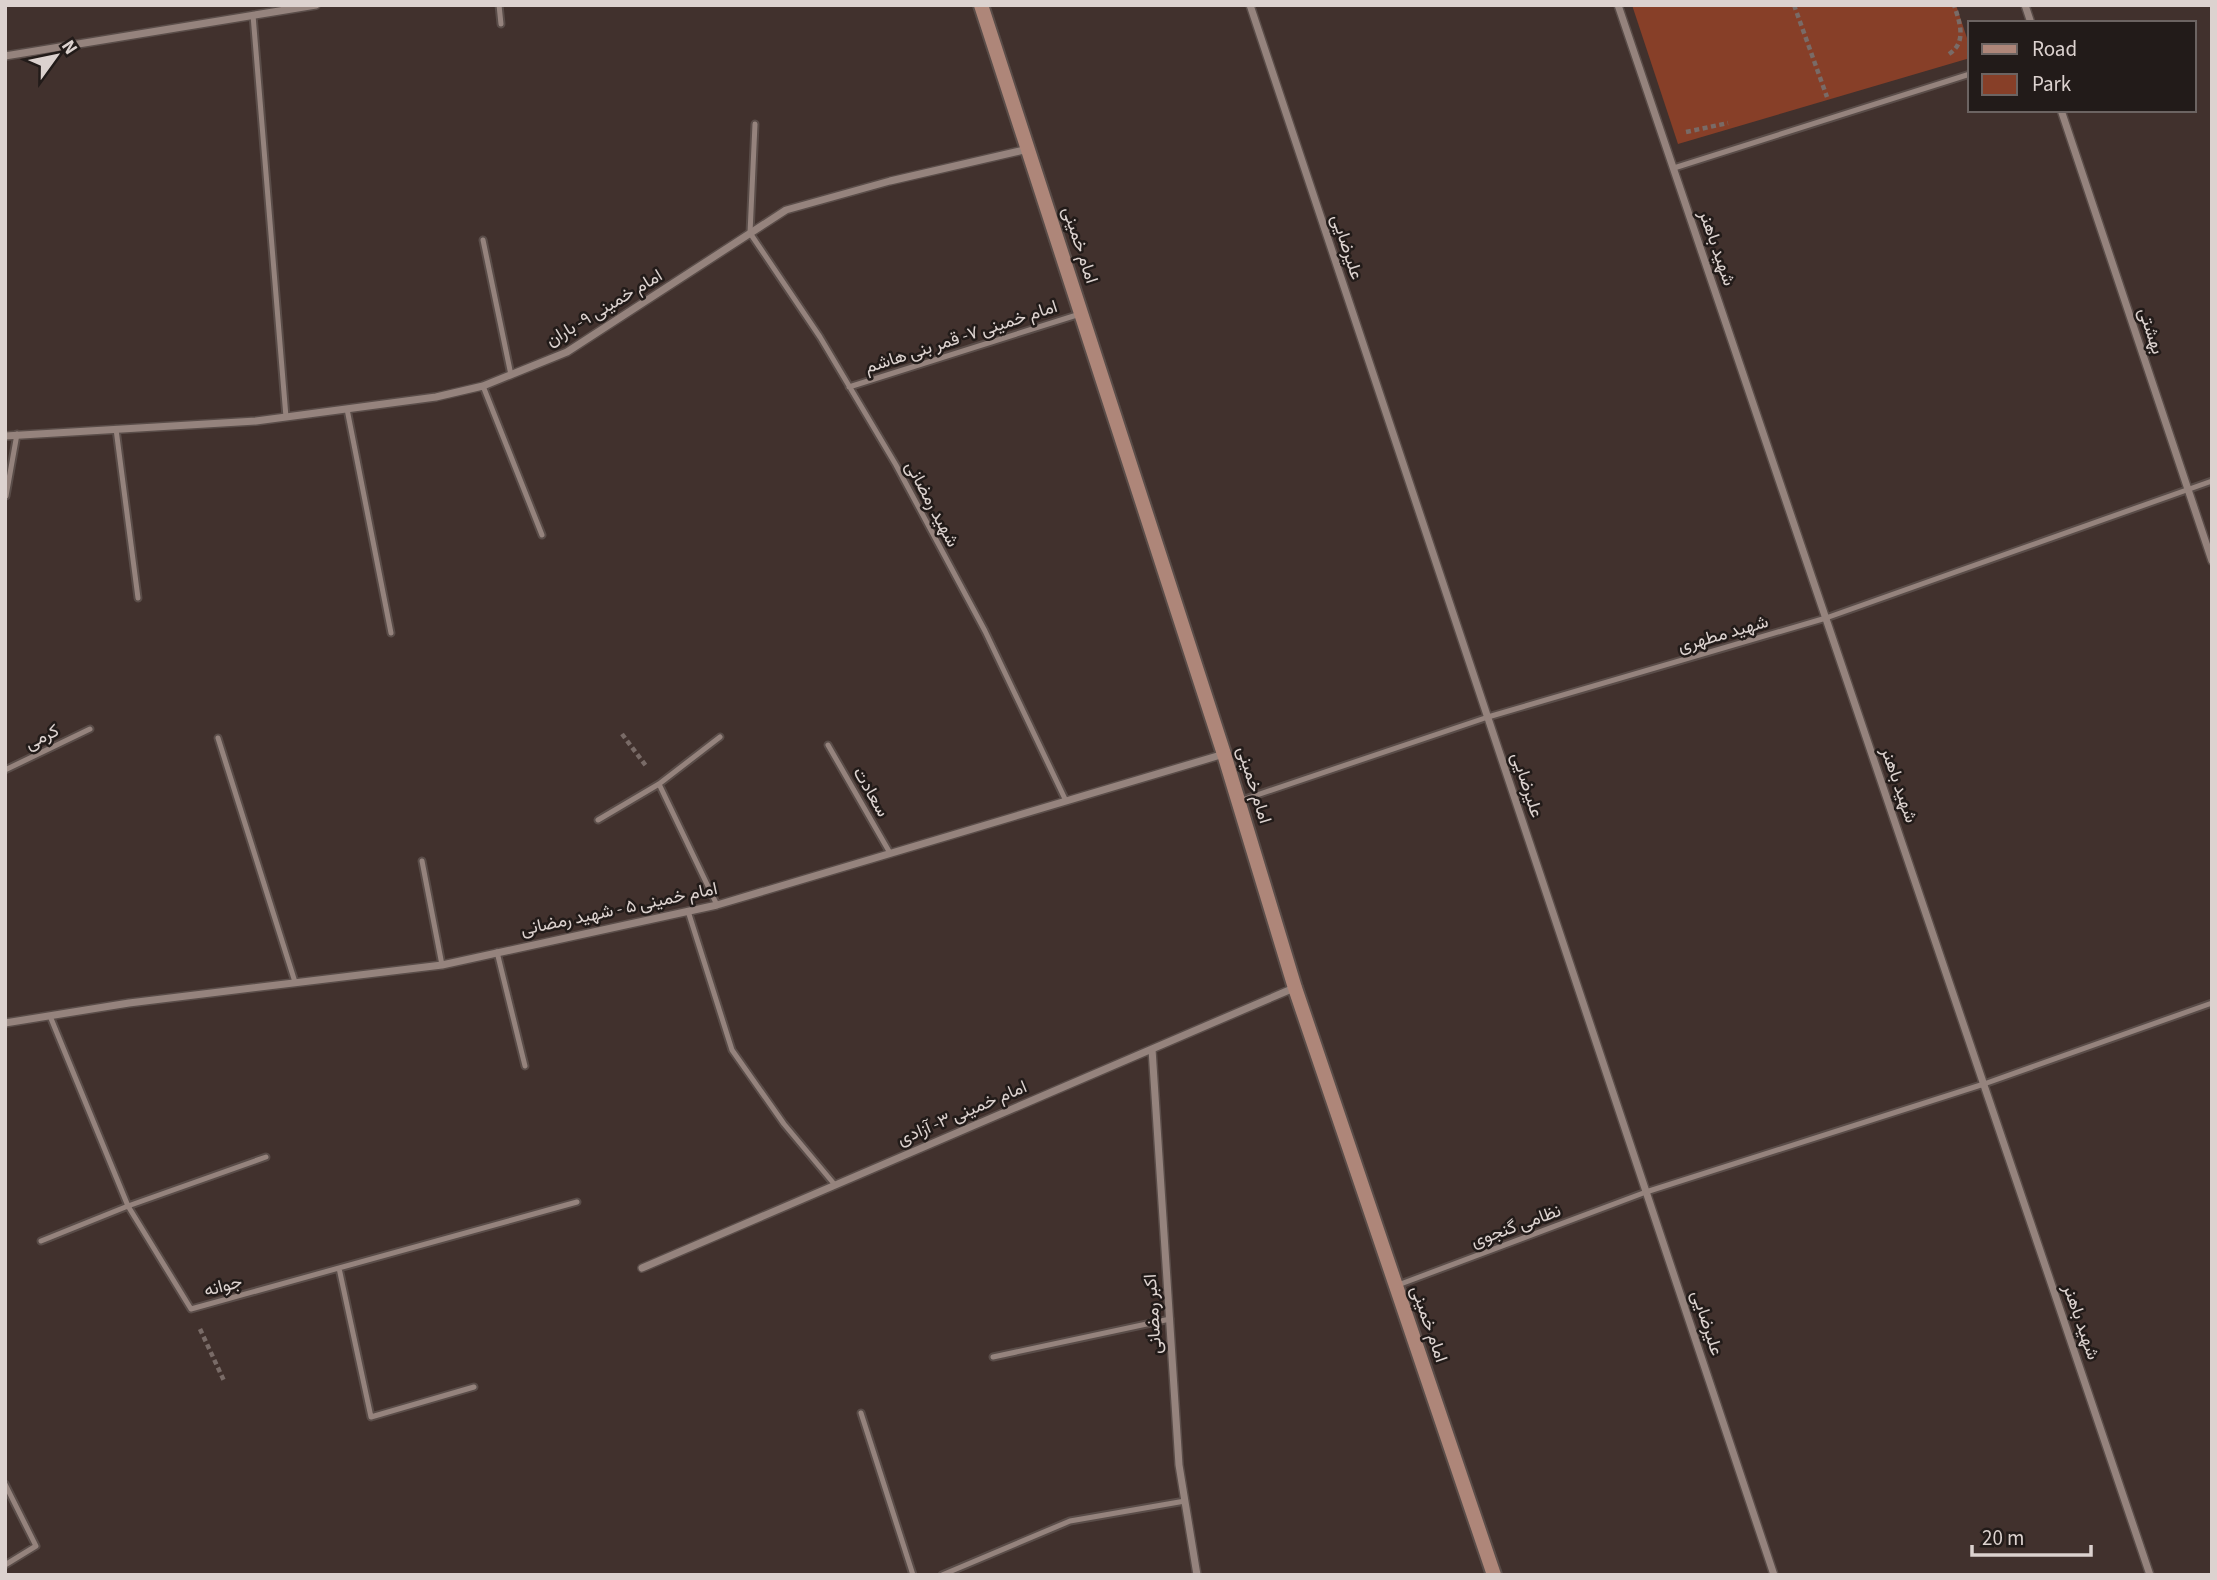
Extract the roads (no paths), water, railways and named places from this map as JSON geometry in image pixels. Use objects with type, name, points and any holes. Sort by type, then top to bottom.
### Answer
[{"type":"main road","name":"امام خمینی","points":[[981,5],[1224,754],[1295,988],[1494,1575]]},
{"type":"street","points":[[5,56],[316,5]]},
{"type":"street","name":"علیرضایی","points":[[1250,5],[1774,1575]]},
{"type":"street","name":"شهید باهنر","points":[[1618,5],[2150,1575]]},
{"type":"street","name":"بهشتی","points":[[2062,112],[2212,561]]},
{"type":"street","name":"امام خمینی ۹- باران","points":[[5,436],[286,417],[436,397],[483,386],[567,352],[786,210],[890,181],[1029,148]]},
{"type":"street","name":"امام خمینی ۵ - شهید رمضانی","points":[[5,1023],[295,982],[442,965],[717,905],[1224,754]]},
{"type":"street","name":"امام خمینی ۳- آزادی","points":[[642,1268],[1295,988]]},
{"type":"street","name":"اکبر رمضانی","points":[[1152,1049],[1179,1465],[1197,1575]]},
{"type":"lane","points":[[499,5],[500,24]]},
{"type":"lane","points":[[253,16],[286,417]]},
{"type":"lane","points":[[1674,168],[1968,75]]},
{"type":"lane","points":[[750,233],[755,124]]},
{"type":"lane","name":"شهید رمضانی","points":[[750,233],[820,337],[896,464],[979,619],[1066,801]]},
{"type":"lane","points":[[483,240],[511,375]]},
{"type":"lane","name":"امام خمینی ۷- قمر بنی هاشم","points":[[849,387],[1082,313]]},
{"type":"lane","points":[[483,386],[542,535]]},
{"type":"lane","points":[[347,409],[391,633]]},
{"type":"lane","points":[[116,429],[138,598]]},
{"type":"lane","points":[[6,496],[17,434]]},
{"type":"lane","name":"شهید مطهری","points":[[1239,801],[1488,718],[1826,618],[2212,481]]},
{"type":"lane","name":"کرمی","points":[[5,770],[90,729]]},
{"type":"lane","points":[[598,820],[659,784],[720,737]]},
{"type":"lane","points":[[218,738],[295,982]]},
{"type":"lane","name":"سعادت","points":[[828,745],[890,853]]},
{"type":"lane","points":[[659,784],[717,905]]},
{"type":"lane","points":[[422,861],[442,965]]},
{"type":"lane","points":[[688,911],[732,1050],[783,1124],[835,1185]]},
{"type":"lane","points":[[497,952],[525,1066]]},
{"type":"lane","name":"نظامی گنجوی","points":[[1395,1286],[1646,1192],[1984,1084],[2212,1003]]},
{"type":"lane","name":"جوانه","points":[[50,1016],[128,1206],[191,1309],[577,1202]]},
{"type":"lane","points":[[41,1241],[128,1206],[266,1157]]},
{"type":"lane","points":[[339,1268],[371,1417],[474,1387]]},
{"type":"lane","points":[[993,1357],[1170,1319]]},
{"type":"lane","points":[[861,1413],[913,1575]]},
{"type":"lane","points":[[5,1484],[36,1546],[5,1565]]},
{"type":"lane","points":[[942,1575],[1070,1521],[1185,1501]]}]
